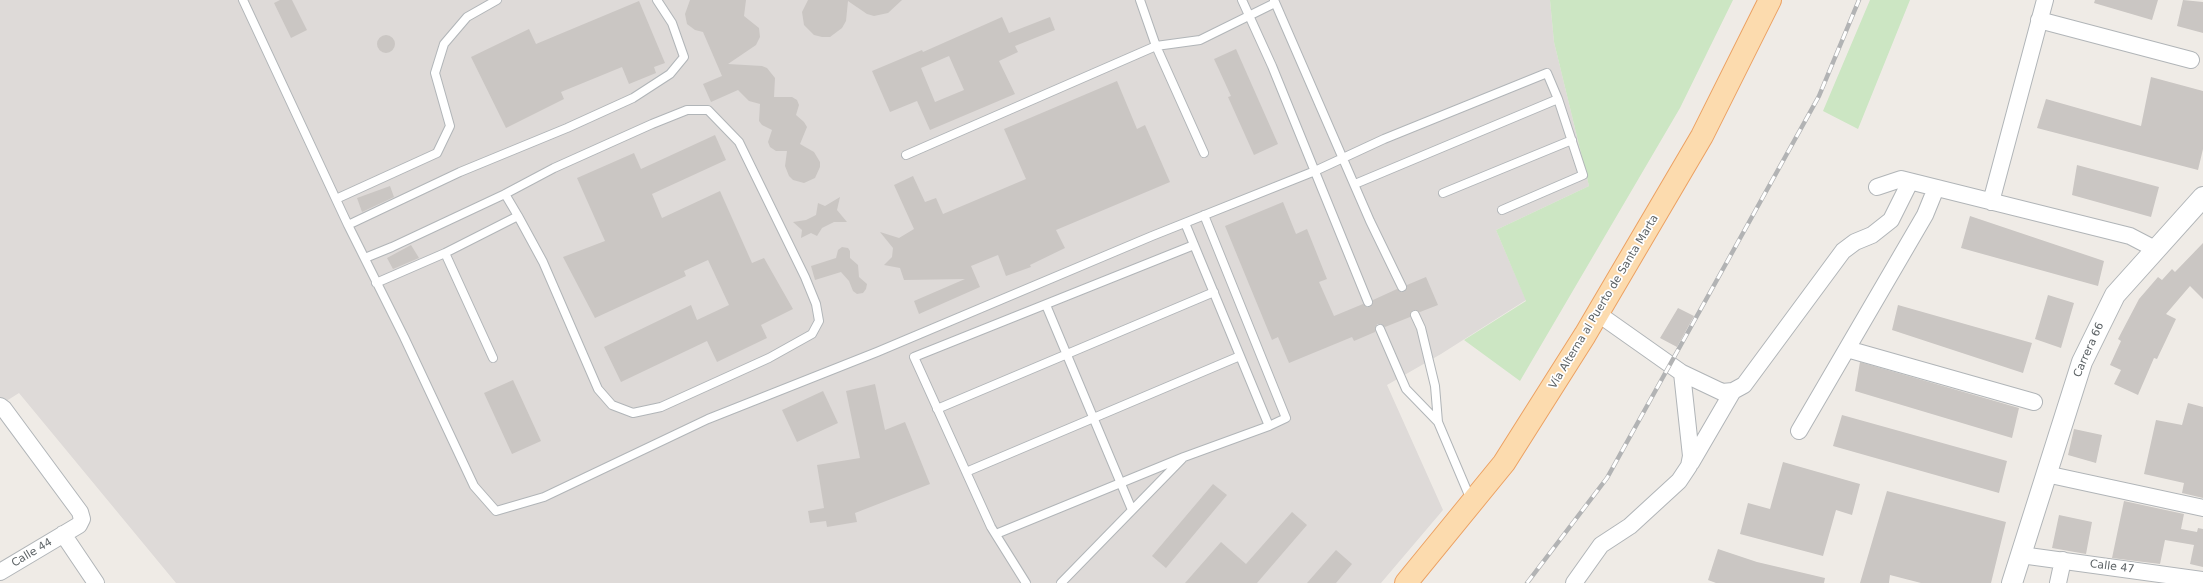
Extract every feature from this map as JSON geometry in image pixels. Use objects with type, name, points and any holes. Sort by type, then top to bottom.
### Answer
[{"type":"main road","name":"Vía Alterna al Puerto de Santa Marta","points":[[1406,583],[1504,463],[1598,314],[1702,136],[1770,0]]},
{"type":"street","points":[[1991,202],[2045,0]]},
{"type":"street","points":[[2039,20],[2191,60]]},
{"type":"street","points":[[1877,188],[1901,180],[2130,236],[2155,249]]},
{"type":"street","points":[[1598,314],[1682,373],[1722,392],[1733,391],[1744,385],[1844,251],[1855,242],[1872,235],[1891,220],[1910,182]]},
{"type":"street","points":[[1799,431],[1925,215],[1936,188]]},
{"type":"street","name":"Carrera 66","points":[[2012,583],[2082,362],[2115,295],[2203,197]]},
{"type":"street","points":[[1847,349],[2034,402]]},
{"type":"street","points":[[1682,373],[1692,456],[1689,466]]},
{"type":"street","points":[[1574,583],[1602,545],[1630,526],[1679,481],[1733,391]]},
{"type":"street","name":"Calle 44","points":[[0,406],[4,409],[80,512],[82,519],[79,525],[0,572]]},
{"type":"street","points":[[2046,474],[2203,508]]},
{"type":"street","points":[[63,534],[96,583]]},
{"type":"street","name":"Calle 47","points":[[2021,555],[2203,580]]},
{"type":"street","points":[[2058,583],[2063,560]]},
{"type":"lane","points":[[244,0],[348,225],[404,337],[474,486],[496,511],[544,497],[708,419],[877,352],[1185,222],[1315,171],[1344,157],[1547,73],[1558,99],[1584,175],[1502,210]]},
{"type":"lane","points":[[336,199],[437,153],[450,126],[435,73],[444,44],[467,17],[497,0]]},
{"type":"lane","points":[[348,225],[460,172],[567,128],[633,98],[670,74],[684,57],[672,23],[657,0]]},
{"type":"lane","points":[[1140,0],[1156,46],[1204,153]]},
{"type":"lane","points":[[1242,0],[1315,171],[1368,302]]},
{"type":"lane","points":[[906,156],[1156,46],[1200,40],[1249,17],[1275,2],[1402,287]]},
{"type":"lane","points":[[1355,184],[1558,99]]},
{"type":"lane","points":[[365,258],[505,194],[561,165],[652,124],[687,110],[708,110],[739,142],[808,284],[816,304],[819,321],[812,334],[769,358],[661,407],[633,413],[612,405],[598,389],[543,262],[505,194]]},
{"type":"lane","points":[[1443,193],[1572,140]]},
{"type":"lane","points":[[996,534],[1184,457],[1269,426],[1285,419],[1287,416],[1204,215]]},
{"type":"lane","points":[[376,282],[445,253],[518,216]]},
{"type":"lane","points":[[1185,222],[1269,426]]},
{"type":"lane","points":[[1026,583],[996,534],[914,357],[1194,245]]},
{"type":"lane","points":[[445,253],[493,358]]},
{"type":"lane","points":[[937,409],[1214,292]]},
{"type":"lane","points":[[1046,304],[1132,510]]},
{"type":"lane","points":[[1415,314],[1421,328],[1435,386],[1438,422],[1472,502]]},
{"type":"lane","points":[[1380,329],[1406,389],[1438,422]]},
{"type":"lane","points":[[966,472],[1240,356]]},
{"type":"lane","points":[[1061,583],[1184,457]]},
{"type":"shaded area","points":[[0,0],[1550,0],[1554,42],[1589,186],[1496,230],[1526,300],[1441,354],[1387,385],[1443,510],[1381,583],[176,583],[19,393],[0,405]]},
{"type":"green space","points":[[1550,0],[1733,0],[1680,108],[1520,381],[1464,340],[1526,301],[1496,230],[1589,186],[1554,42]]},
{"type":"green space","points":[[1870,0],[1910,0],[1858,129],[1823,111]]},
{"type":"building","points":[[280,0],[292,0],[307,30],[291,38],[274,3]]},
{"type":"building","points":[[690,0],[746,0],[744,16],[759,28],[760,37],[756,45],[728,64],[762,66],[767,68],[775,78],[774,97],[792,97],[797,100],[799,105],[796,115],[807,127],[800,144],[814,152],[820,162],[820,167],[815,178],[804,183],[793,180],[789,176],[785,166],[787,151],[776,151],[770,147],[768,142],[772,130],[762,125],[759,121],[760,104],[749,101],[738,90],[711,102],[703,84],[722,76],[703,32],[695,30],[687,24],[685,14]]},
{"type":"building","points":[[808,0],[902,0],[888,13],[874,16],[867,14],[848,1],[846,21],[842,28],[830,37],[822,37],[814,35],[804,25],[802,12]]},
{"type":"building","points":[[2095,0],[2158,0],[2152,20],[2094,3]]},
{"type":"building","points":[[2183,0],[2203,2],[2203,33],[2177,26]]},
{"type":"building","points":[[639,1],[665,63],[654,67],[656,73],[629,84],[622,67],[561,92],[564,99],[506,128],[471,57],[529,29],[536,44]]},
{"type":"building","points":[[1002,17],[1009,33],[1050,17],[1055,30],[1015,46],[1018,52],[999,61],[1015,94],[930,130],[917,101],[890,112],[872,71],[922,50],[923,52]],"holes":[[[949,56],[964,90],[935,102],[921,68]]]},
{"type":"building","points":[[382,35],[390,35],[395,40],[393,51],[390,53],[382,53],[377,48],[377,40]]},
{"type":"building","points":[[1236,49],[1278,144],[1254,155],[1228,97],[1231,96],[1214,59]]},
{"type":"building","points":[[2151,77],[2203,91],[2203,149],[2198,170],[2037,128],[2046,99],[2141,126]]},
{"type":"building","points":[[1117,81],[1137,129],[1145,125],[1170,182],[1056,230],[1065,248],[1030,265],[1031,267],[1006,276],[998,255],[971,266],[980,287],[919,314],[914,301],[965,279],[904,280],[900,268],[884,265],[892,257],[893,248],[880,232],[899,238],[914,229],[894,185],[913,176],[925,202],[936,198],[943,214],[1026,179],[1004,129]]},
{"type":"building","points":[[715,135],[726,160],[652,194],[662,218],[720,191],[752,263],[764,258],[793,309],[761,325],[767,338],[717,362],[707,341],[621,382],[604,347],[691,305],[697,320],[729,305],[708,260],[684,271],[686,276],[595,318],[563,257],[605,241],[577,178],[634,153],[641,169]]},
{"type":"building","points":[[2077,165],[2159,187],[2151,217],[2072,195]]},
{"type":"building","points":[[390,186],[394,197],[362,212],[357,198]]},
{"type":"building","points":[[840,197],[837,210],[847,222],[834,222],[822,228],[817,236],[811,233],[801,238],[802,230],[793,222],[806,220],[816,215],[818,203],[825,206]]},
{"type":"building","points":[[1283,202],[1296,234],[1307,229],[1327,279],[1319,282],[1334,316],[1363,304],[1370,307],[1373,300],[1397,289],[1404,292],[1407,285],[1426,277],[1438,305],[1420,312],[1413,310],[1410,317],[1385,327],[1381,324],[1377,324],[1375,332],[1354,341],[1352,337],[1289,363],[1278,337],[1272,340],[1225,226]]},
{"type":"building","points":[[1970,216],[2104,261],[2098,286],[1961,248]]},
{"type":"building","points":[[2203,243],[2203,299],[2190,286],[2166,314],[2176,319],[2157,359],[2154,358],[2138,395],[2114,384],[2121,370],[2110,365],[2121,341],[2118,339],[2139,299],[2158,277],[2162,280],[2172,269],[2175,272]]},
{"type":"building","points":[[411,245],[419,258],[393,269],[387,258]]},
{"type":"building","points":[[842,247],[848,248],[850,251],[850,258],[858,265],[859,277],[867,284],[863,293],[857,294],[853,291],[849,281],[841,272],[815,280],[811,266],[836,258],[838,250]]},
{"type":"building","points":[[2048,295],[2074,303],[2061,348],[2035,339]]},
{"type":"building","points":[[1898,305],[2032,343],[2023,373],[1892,330]]},
{"type":"building","points":[[1678,308],[1694,316],[1677,347],[1660,338]]},
{"type":"building","points":[[1860,362],[2019,408],[2012,438],[1855,391]]},
{"type":"building","points":[[513,380],[541,441],[512,454],[484,393]]},
{"type":"building","points":[[875,384],[885,430],[905,422],[930,484],[855,513],[857,522],[827,527],[826,521],[810,523],[808,511],[824,508],[817,465],[860,458],[846,391]]},
{"type":"building","points":[[823,391],[838,423],[797,442],[782,410]]},
{"type":"building","points":[[2188,403],[2203,407],[2203,498],[2182,493],[2184,483],[2144,474],[2156,420],[2182,425]]},
{"type":"building","points":[[1842,415],[2007,461],[1999,493],[1833,446]]},
{"type":"building","points":[[2074,429],[2102,435],[2096,463],[2068,455]]},
{"type":"building","points":[[1783,462],[1860,484],[1852,515],[1836,510],[1823,556],[1740,534],[1748,503],[1770,509]]},
{"type":"building","points":[[1213,484],[1227,495],[1166,568],[1152,556]]},
{"type":"building","points":[[1887,491],[2006,522],[1991,583],[1921,583],[1890,575],[1889,583],[1860,583]]},
{"type":"building","points":[[2124,501],[2184,514],[2181,529],[2197,532],[2198,528],[2203,529],[2203,567],[2190,564],[2194,545],[2165,540],[2160,564],[2112,558]]},
{"type":"building","points":[[1292,512],[1307,525],[1257,583],[1185,583],[1221,542],[1246,564]]},
{"type":"building","points":[[2059,515],[2092,522],[2086,554],[2052,548]]},
{"type":"building","points":[[1718,549],[1757,562],[1825,578],[1824,583],[1716,583],[1708,580]]},
{"type":"building","points":[[1336,550],[1352,564],[1336,583],[1307,583]]},
{"type":"railway","points":[[1527,583],[1607,478],[1819,96],[1859,0]]}]
